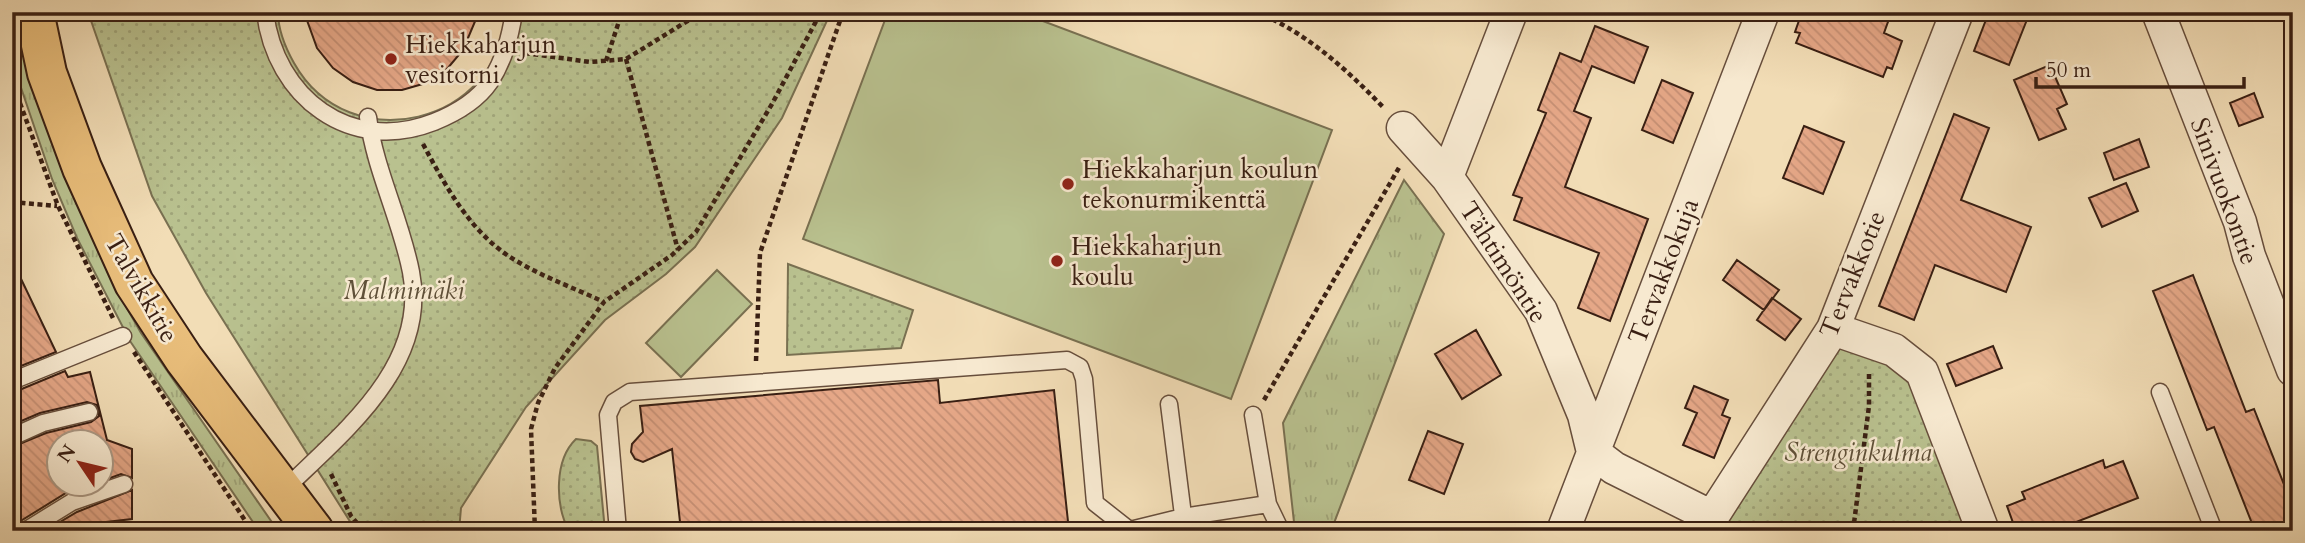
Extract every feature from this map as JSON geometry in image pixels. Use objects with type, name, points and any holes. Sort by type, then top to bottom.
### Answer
[{"type":"main road","name":"Talvikkitie","points":[[33,12],[47,73],[82,168],[134,283],[184,359],[314,531]]},
{"type":"street","name":"Tähtimöntie","points":[[1511,12],[1447,177],[1541,312],[1584,415],[1593,452]]},
{"type":"street","name":"Tervakkokuja","points":[[1563,531],[1763,12]]},
{"type":"street","name":"Tervakkotie","points":[[1711,524],[1833,329],[1957,12]]},
{"type":"street","name":"Sinivuokontie","points":[[2158,12],[2240,222],[2249,256],[2293,370]]},
{"type":"street","points":[[1410,136],[1447,177]]},
{"type":"street","points":[[1833,329],[1894,350],[1922,372],[1983,531]]},
{"type":"street","points":[[1593,452],[1614,468],[1711,524]]},
{"type":"lane","points":[[265,12],[269,39],[283,73],[307,101],[337,121],[415,129],[456,113],[488,84],[509,46],[514,12]]},
{"type":"lane","points":[[282,492],[363,412],[385,383],[404,345],[411,311],[412,275],[368,124]]},
{"type":"lane","points":[[12,381],[123,336]]},
{"type":"lane","points":[[618,531],[608,415],[614,402],[630,392],[1067,360],[1080,367],[1084,379],[1095,503],[1127,530],[1184,524],[1268,505]]},
{"type":"lane","points":[[2160,392],[2214,531]]},
{"type":"lane","points":[[1169,404],[1184,524]]},
{"type":"lane","points":[[12,437],[43,423],[89,412]]},
{"type":"lane","points":[[1253,415],[1268,505],[1281,531]]},
{"type":"lane","points":[[24,531],[72,502],[124,484]]},
{"type":"path","points":[[606,61],[622,12]]},
{"type":"path","points":[[509,46],[529,55],[558,59],[626,59],[702,12]]},
{"type":"path","points":[[535,531],[531,429],[538,403],[555,368],[604,302],[678,250],[696,232],[821,12]]},
{"type":"path","points":[[755,383],[760,253],[843,12]]},
{"type":"path","points":[[1253,415],[1279,380],[1356,245],[1410,136],[1342,65],[1309,39],[1257,12]]},
{"type":"path","points":[[626,59],[634,79],[678,250]]},
{"type":"path","points":[[12,202],[58,206],[16,90]]},
{"type":"path","points":[[415,129],[445,186],[488,240],[508,256],[604,302]]},
{"type":"path","points":[[1853,531],[1869,405]]},
{"type":"path","points":[[319,456],[351,516],[364,531]]},
{"type":"green space","points":[[12,12],[66,177],[120,296],[141,333],[278,531],[259,531],[130,341],[77,238],[52,179],[15,70]]},
{"type":"green space","name":"Malmimäki","points":[[88,12],[278,12],[281,32],[294,63],[319,94],[349,112],[384,120],[418,117],[451,104],[478,81],[497,51],[506,12],[831,12],[782,118],[695,247],[666,274],[605,320],[526,407],[461,508],[459,531],[356,531],[206,293],[152,196]]},
{"type":"green space","name":"Hiekkaharjun koulun tekonurmikenttä","points":[[888,12],[1019,12],[1332,130],[1231,399],[803,239]]},
{"type":"green space","points":[[1404,180],[1444,234],[1331,531],[1295,531],[1283,423]]},
{"type":"green space","points":[[788,264],[913,310],[901,348],[787,355]]},
{"type":"green space","points":[[717,270],[752,304],[681,377],[646,343]]},
{"type":"green space","name":"Strenginkulma","points":[[1833,340],[1906,372],[1972,531],[1719,531]]},
{"type":"green space","points":[[576,439],[591,441],[597,446],[605,531],[569,531],[564,520],[559,496],[560,470]]},
{"type":"building","name":"Hiekkaharjun vesitorni","points":[[304,12],[479,12],[463,50],[447,69],[426,83],[402,90],[377,90],[353,82],[333,68],[317,48]]},
{"type":"building","points":[[1802,12],[1871,12],[1889,19],[1884,33],[1902,41],[1892,69],[1887,67],[1883,77],[1796,43],[1800,33],[1795,32]]},
{"type":"building","points":[[1989,12],[2030,12],[2009,65],[1974,51]]},
{"type":"building","points":[[1595,26],[1648,47],[1634,83],[1592,66],[1574,111],[1591,118],[1565,187],[1648,219],[1610,321],[1578,308],[1599,253],[1514,220],[1522,198],[1513,195],[1546,113],[1538,110],[1560,53],[1581,62]]},
{"type":"building","points":[[2050,65],[2067,104],[2057,109],[2066,129],[2039,140],[2014,80]]},
{"type":"building","points":[[1662,80],[1693,93],[1673,143],[1642,130]]},
{"type":"building","points":[[2254,93],[2263,117],[2239,126],[2230,103]]},
{"type":"building","points":[[1954,114],[1989,128],[1961,200],[2031,227],[2006,292],[1935,265],[1914,320],[1879,306]]},
{"type":"building","points":[[1804,126],[1844,142],[1823,194],[1783,178]]},
{"type":"building","points":[[2139,139],[2149,167],[2114,180],[2104,153]]},
{"type":"building","points":[[2126,183],[2138,211],[2102,227],[2089,198]]},
{"type":"building","points":[[12,260],[56,352],[16,368],[12,361]]},
{"type":"building","points":[[1737,260],[1779,290],[1764,310],[1723,280]]},
{"type":"building","points":[[2193,275],[2246,412],[2254,409],[2293,507],[2293,531],[2255,531],[2214,427],[2207,430],[2153,291]]},
{"type":"building","points":[[1772,298],[1801,319],[1785,340],[1757,320]]},
{"type":"building","points":[[1476,330],[1501,375],[1462,399],[1435,354]]},
{"type":"building","points":[[1993,346],[2002,368],[1956,386],[1947,364]]},
{"type":"building","points":[[65,371],[68,377],[90,372],[104,428],[66,428],[91,422],[99,416],[97,405],[87,402],[40,413],[12,425],[12,393]]},
{"type":"building","points":[[938,380],[940,403],[1054,390],[1069,531],[681,531],[672,449],[643,462],[635,459],[631,452],[632,444],[643,432],[640,406]]},
{"type":"building","points":[[1694,386],[1728,400],[1722,415],[1730,418],[1714,458],[1683,445],[1697,413],[1685,408]]},
{"type":"building","points":[[1428,431],[1463,444],[1444,494],[1409,480]]},
{"type":"building","points":[[46,433],[46,498],[58,498],[19,522],[12,531],[12,447]]},
{"type":"building","points":[[116,443],[132,449],[132,478],[121,474],[116,476]]},
{"type":"building","points":[[2103,460],[2105,468],[2123,461],[2138,498],[2053,531],[2016,531],[2007,506],[2025,499],[2022,492]]},
{"type":"building","points":[[132,490],[132,519],[106,522],[86,531],[45,531],[77,512]]},
{"type":"place","name":"Hiekkaharjun vesitorni","points":[[391,59]]},
{"type":"place","name":"Hiekkaharjun koulun tekonurmikenttä","points":[[1068,184]]},
{"type":"place","name":"Hiekkaharjun koulu","points":[[1057,261]]}]
